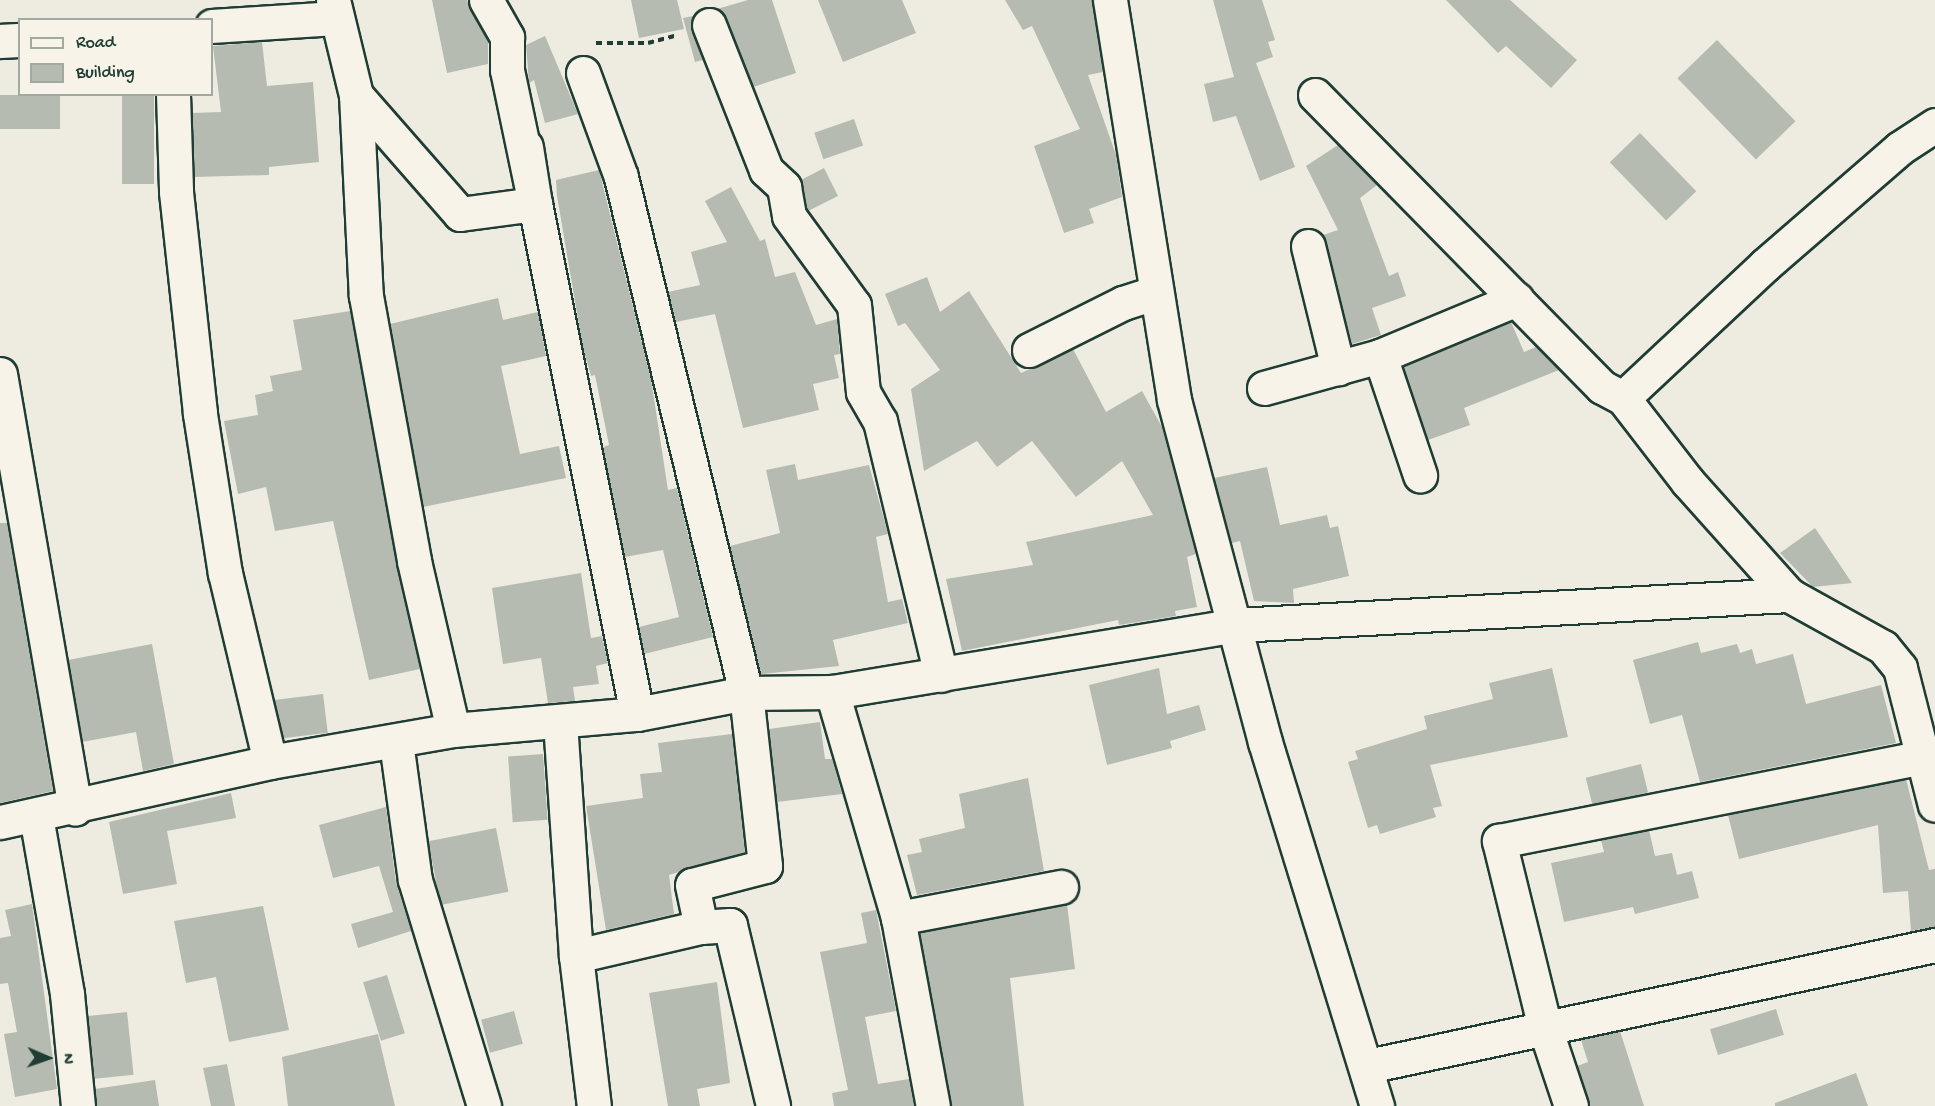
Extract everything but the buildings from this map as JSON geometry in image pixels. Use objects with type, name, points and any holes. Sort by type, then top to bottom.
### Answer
[{"type":"street","points":[[486,0],[507,37],[507,70],[526,147],[535,204],[638,714]]},
{"type":"street","points":[[1110,0],[1177,411],[1237,625],[1265,742],[1368,1066],[1377,1106]]},
{"type":"street","points":[[213,26],[334,9],[356,95],[366,296],[414,561],[453,730]]},
{"type":"street","points":[[710,25],[766,170],[784,187],[789,216],[854,305],[863,392],[880,421],[941,675]]},
{"type":"street","points":[[0,41],[18,40]]},
{"type":"street","points":[[583,73],[621,177],[746,693],[765,866],[692,885],[701,927]]},
{"type":"street","points":[[1315,94],[1602,387],[1623,398],[1688,482],[1789,595],[1883,647],[1900,668],[1935,805]]},
{"type":"street","points":[[356,95],[460,214],[535,204]]},
{"type":"street","points":[[173,96],[176,192],[200,414],[225,573],[270,762]]},
{"type":"street","points":[[1623,398],[1765,265],[1900,148],[1935,125]]},
{"type":"street","points":[[1308,246],[1338,368]]},
{"type":"street","points":[[1029,350],[1123,303],[1156,292]]},
{"type":"street","points":[[1264,388],[1380,356],[1517,299]]},
{"type":"street","points":[[1380,356],[1420,475]]},
{"type":"street","points":[[0,374],[75,808]]},
{"type":"street","points":[[0,822],[75,808],[270,762],[396,742],[453,730],[638,714],[746,693],[832,692],[1237,625],[1789,595]]},
{"type":"street","points":[[832,692],[898,918],[933,1106]]},
{"type":"street","points":[[560,722],[576,956],[594,1106]]},
{"type":"street","points":[[396,742],[415,880],[484,1106]]},
{"type":"street","points":[[1571,1106],[1545,1028],[1499,841],[1922,757]]},
{"type":"street","points":[[36,816],[67,994],[78,1106]]},
{"type":"street","points":[[898,918],[1061,887]]},
{"type":"street","points":[[576,956],[701,927],[730,925],[773,1106]]},
{"type":"street","points":[[1368,1066],[1935,945]]},
{"type":"path","points":[[583,73],[595,43],[648,43],[710,25]]}]
